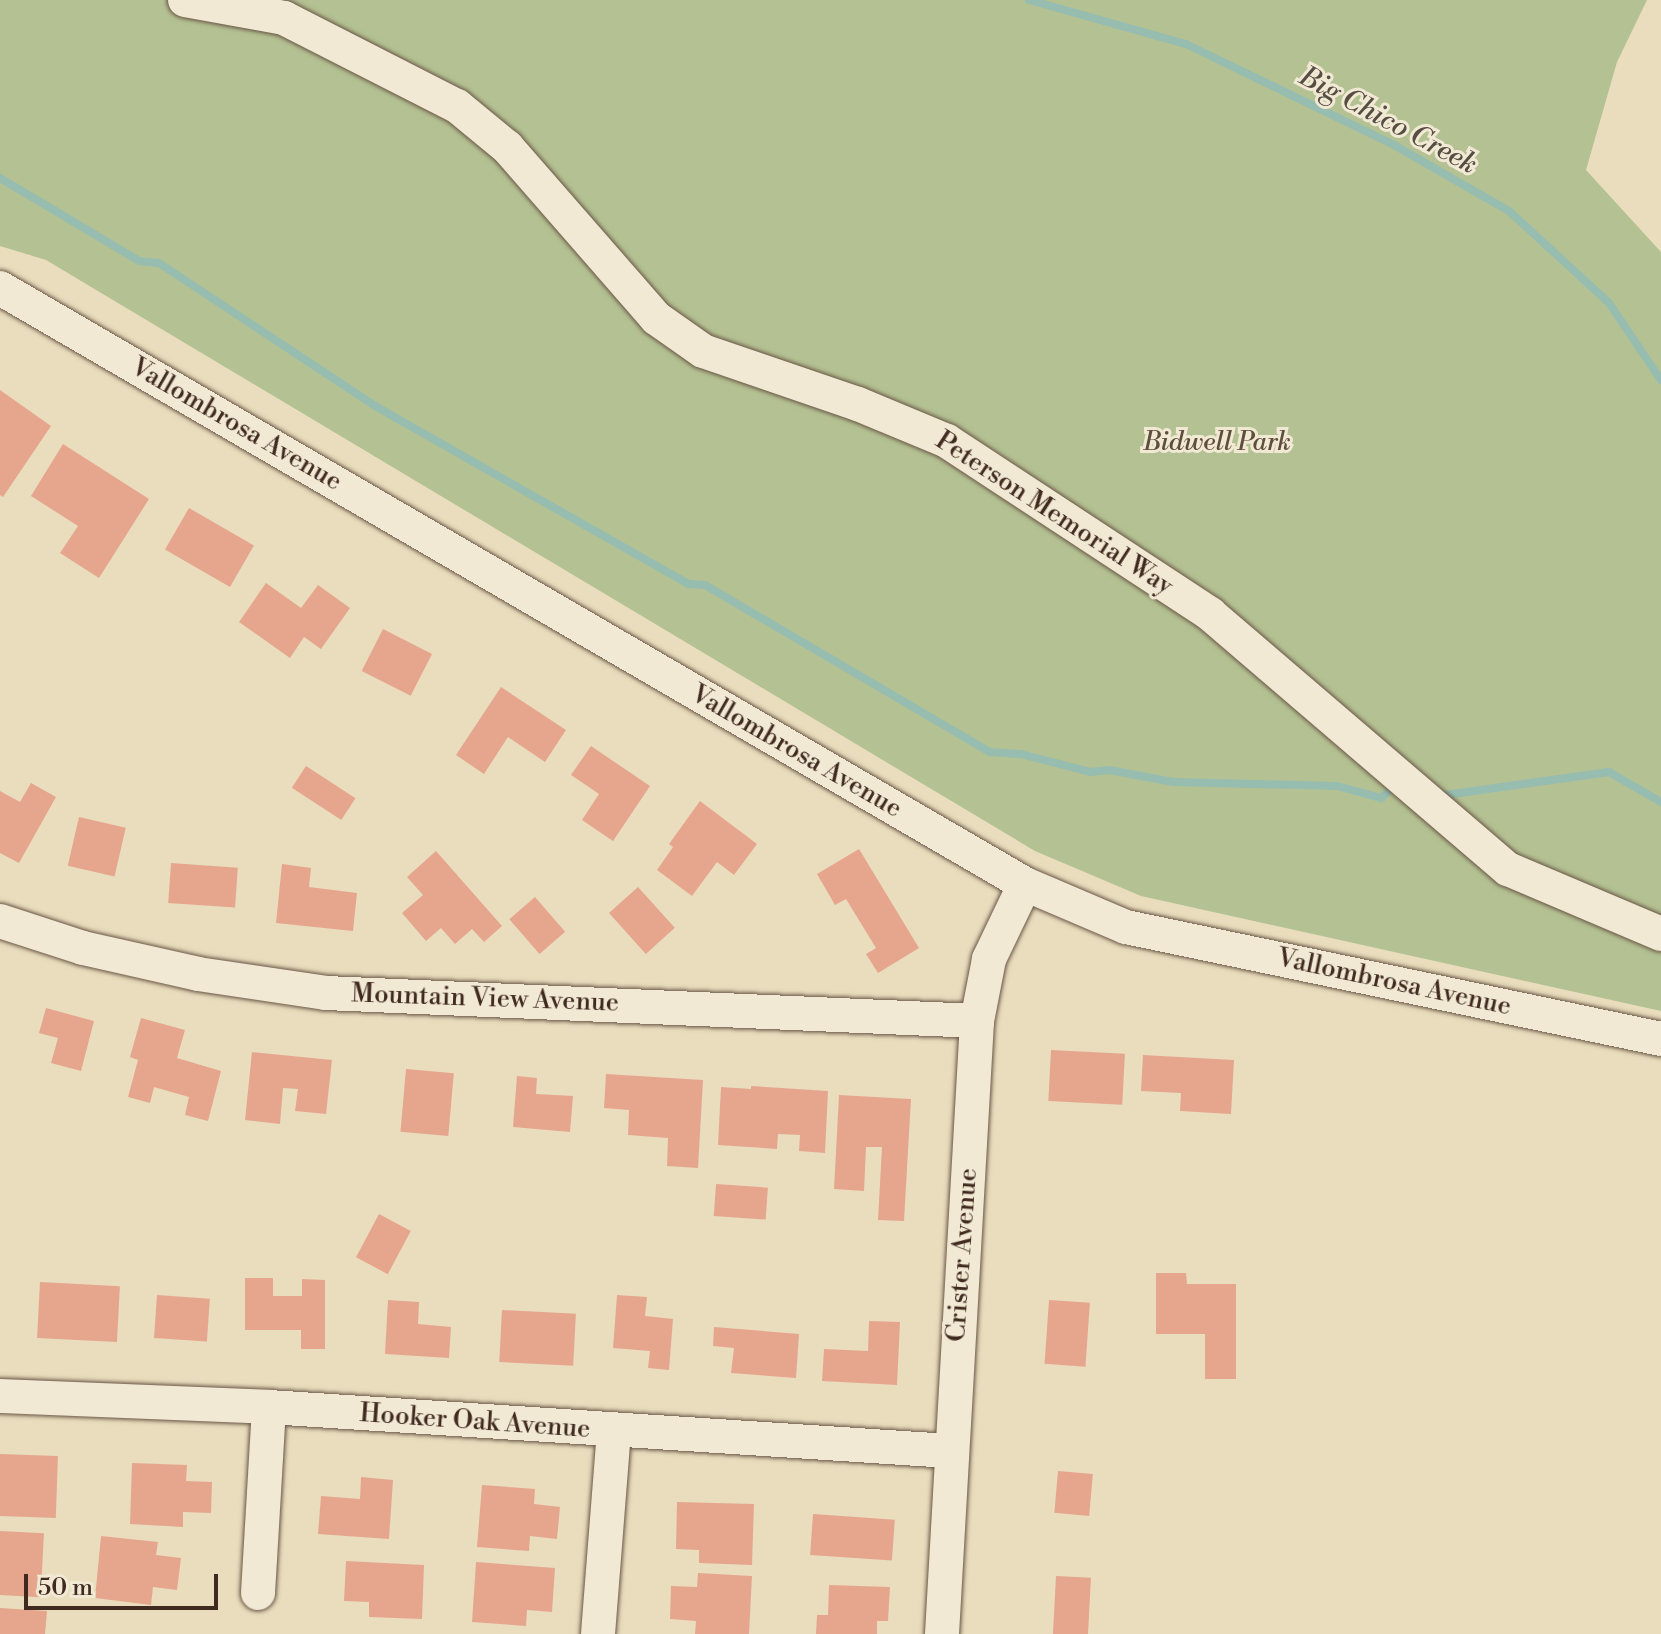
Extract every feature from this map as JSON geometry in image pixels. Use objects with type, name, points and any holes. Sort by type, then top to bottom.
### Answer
[{"type":"street","name":"Peterson Memorial Way","points":[[185,0],[284,18],[457,106],[507,147],[656,318],[703,351],[858,404],[947,441],[1210,614],[1508,869],[1661,934]]},
{"type":"street","name":"Vallombrosa Avenue","points":[[0,288],[1025,884],[1126,927],[1661,1039]]},
{"type":"street","name":"Crister Avenue","points":[[942,1634],[950,1451],[977,1021],[989,959],[1025,884]]},
{"type":"street","name":"Mountain View Avenue","points":[[0,921],[83,948],[198,974],[326,993],[977,1021]]},
{"type":"street","name":"Hooker Oak Avenue","points":[[0,1396],[269,1407],[614,1432],[727,1435],[950,1451]]},
{"type":"street","points":[[258,1593],[269,1407]]},
{"type":"street","points":[[598,1634],[614,1432]]},
{"type":"green space","name":"Bidwell Park","points":[[0,0],[1647,0],[1617,62],[1586,170],[1661,252],[1661,1011],[1141,896],[1035,851],[46,260],[0,246]]},
{"type":"building","points":[[0,390],[51,426],[3,497],[0,495]]},
{"type":"building","points":[[63,444],[149,499],[99,578],[60,553],[78,526],[31,496]]},
{"type":"building","points":[[189,508],[254,546],[230,587],[165,550]]},
{"type":"building","points":[[266,583],[301,608],[318,585],[350,608],[321,649],[304,637],[290,658],[239,622]]},
{"type":"building","points":[[383,629],[432,654],[411,696],[362,671]]},
{"type":"building","points":[[501,687],[566,730],[545,762],[508,737],[484,774],[456,755]]},
{"type":"building","points":[[591,746],[650,786],[613,841],[582,820],[599,794],[571,775]]},
{"type":"building","points":[[306,766],[355,798],[341,820],[292,788]]},
{"type":"building","points":[[31,783],[56,797],[19,863],[0,853],[0,791],[20,802]]},
{"type":"building","points":[[700,801],[757,844],[734,875],[717,862],[692,896],[657,870],[673,847],[669,844]]},
{"type":"building","points":[[79,817],[126,828],[115,877],[68,866]]},
{"type":"building","points":[[859,849],[919,948],[878,973],[866,954],[876,948],[846,899],[835,905],[817,874]]},
{"type":"building","points":[[436,851],[502,926],[484,942],[472,929],[455,944],[441,928],[426,941],[402,913],[423,895],[407,877]]},
{"type":"building","points":[[171,863],[238,868],[235,908],[168,903]]},
{"type":"building","points":[[282,864],[311,868],[309,887],[357,893],[353,931],[276,923]]},
{"type":"building","points":[[638,887],[675,928],[646,954],[609,913]]},
{"type":"building","points":[[535,897],[565,932],[540,954],[509,919]]},
{"type":"building","points":[[46,1008],[94,1021],[81,1071],[51,1063],[58,1038],[39,1033]]},
{"type":"building","points":[[141,1018],[185,1030],[177,1058],[221,1071],[208,1121],[185,1115],[189,1097],[154,1087],[150,1103],[128,1097],[138,1060],[130,1057]]},
{"type":"building","points":[[1051,1050],[1125,1054],[1122,1105],[1048,1101]]},
{"type":"building","points":[[252,1052],[332,1060],[326,1114],[295,1111],[298,1089],[283,1088],[280,1124],[245,1120]]},
{"type":"building","points":[[1143,1055],[1234,1060],[1231,1114],[1180,1111],[1181,1093],[1141,1091]]},
{"type":"building","points":[[406,1069],[454,1073],[448,1136],[401,1132]]},
{"type":"building","points":[[606,1074],[703,1080],[698,1168],[667,1166],[668,1138],[628,1135],[629,1110],[604,1108]]},
{"type":"building","points":[[517,1076],[537,1078],[536,1094],[573,1096],[570,1132],[513,1127]]},
{"type":"building","points":[[751,1086],[828,1091],[825,1153],[799,1151],[800,1135],[778,1134],[777,1149],[718,1145],[721,1087],[751,1089]]},
{"type":"building","points":[[839,1095],[911,1099],[904,1221],[878,1220],[882,1147],[866,1147],[864,1191],[834,1189]]},
{"type":"building","points":[[716,1184],[768,1188],[766,1220],[714,1216]]},
{"type":"building","points":[[379,1214],[411,1231],[388,1274],[356,1257]]},
{"type":"building","points":[[1156,1273],[1186,1273],[1187,1284],[1236,1284],[1236,1379],[1205,1379],[1205,1334],[1156,1334]]},
{"type":"building","points":[[245,1278],[273,1278],[273,1296],[302,1296],[302,1279],[325,1280],[325,1349],[301,1349],[301,1330],[245,1330]]},
{"type":"building","points":[[40,1282],[120,1286],[117,1342],[37,1338]]},
{"type":"building","points":[[157,1295],[210,1299],[207,1342],[154,1338]]},
{"type":"building","points":[[617,1295],[647,1297],[645,1316],[673,1319],[669,1370],[648,1368],[650,1351],[613,1348]]},
{"type":"building","points":[[388,1300],[419,1302],[418,1324],[451,1327],[449,1358],[385,1354]]},
{"type":"building","points":[[1049,1300],[1090,1303],[1085,1367],[1045,1364]]},
{"type":"building","points":[[502,1310],[576,1314],[573,1366],[499,1362]]},
{"type":"building","points":[[869,1321],[900,1322],[897,1385],[822,1381],[824,1349],[868,1351]]},
{"type":"building","points":[[714,1327],[799,1334],[796,1378],[731,1373],[734,1348],[713,1346]]},
{"type":"building","points":[[0,1454],[58,1456],[56,1518],[0,1516]]},
{"type":"building","points":[[132,1463],[187,1465],[186,1481],[212,1482],[211,1513],[183,1512],[183,1527],[130,1524]]},
{"type":"building","points":[[1058,1471],[1093,1474],[1089,1516],[1054,1513]]},
{"type":"building","points":[[361,1477],[393,1480],[389,1539],[318,1534],[321,1496],[360,1499]]},
{"type":"building","points":[[482,1485],[535,1489],[534,1504],[560,1507],[557,1539],[530,1536],[529,1551],[477,1547]]},
{"type":"building","points":[[677,1502],[754,1504],[752,1565],[699,1563],[699,1550],[676,1549]]},
{"type":"building","points":[[813,1514],[895,1520],[892,1561],[810,1555]]},
{"type":"building","points":[[0,1531],[44,1533],[41,1597],[0,1595]]},
{"type":"building","points":[[101,1536],[158,1542],[156,1555],[181,1558],[177,1590],[153,1587],[151,1605],[95,1598]]},
{"type":"building","points":[[346,1561],[424,1565],[422,1619],[369,1617],[369,1602],[344,1601]]},
{"type":"building","points":[[476,1562],[555,1568],[552,1612],[527,1610],[526,1626],[472,1622]]},
{"type":"building","points":[[698,1573],[752,1576],[749,1634],[695,1634],[696,1621],[670,1619],[671,1586],[697,1587]]},
{"type":"building","points":[[1056,1576],[1091,1578],[1088,1634],[1053,1634]]},
{"type":"building","points":[[829,1585],[890,1587],[888,1621],[877,1621],[877,1634],[816,1634],[817,1615],[828,1615]]},
{"type":"building","points":[[0,1608],[47,1611],[45,1634],[0,1634]]},
{"type":"waterway","name":"Big Chico Creek","points":[[1029,0],[1186,44],[1394,145],[1509,211],[1609,303],[1661,380]]},
{"type":"waterway","points":[[0,178],[139,261],[159,263],[375,406],[688,584],[705,585],[990,752],[1021,754],[1090,772],[1109,770],[1173,782],[1337,786],[1381,798],[1391,789],[1397,790]]},
{"type":"waterway","points":[[1438,796],[1609,772],[1661,802]]}]
